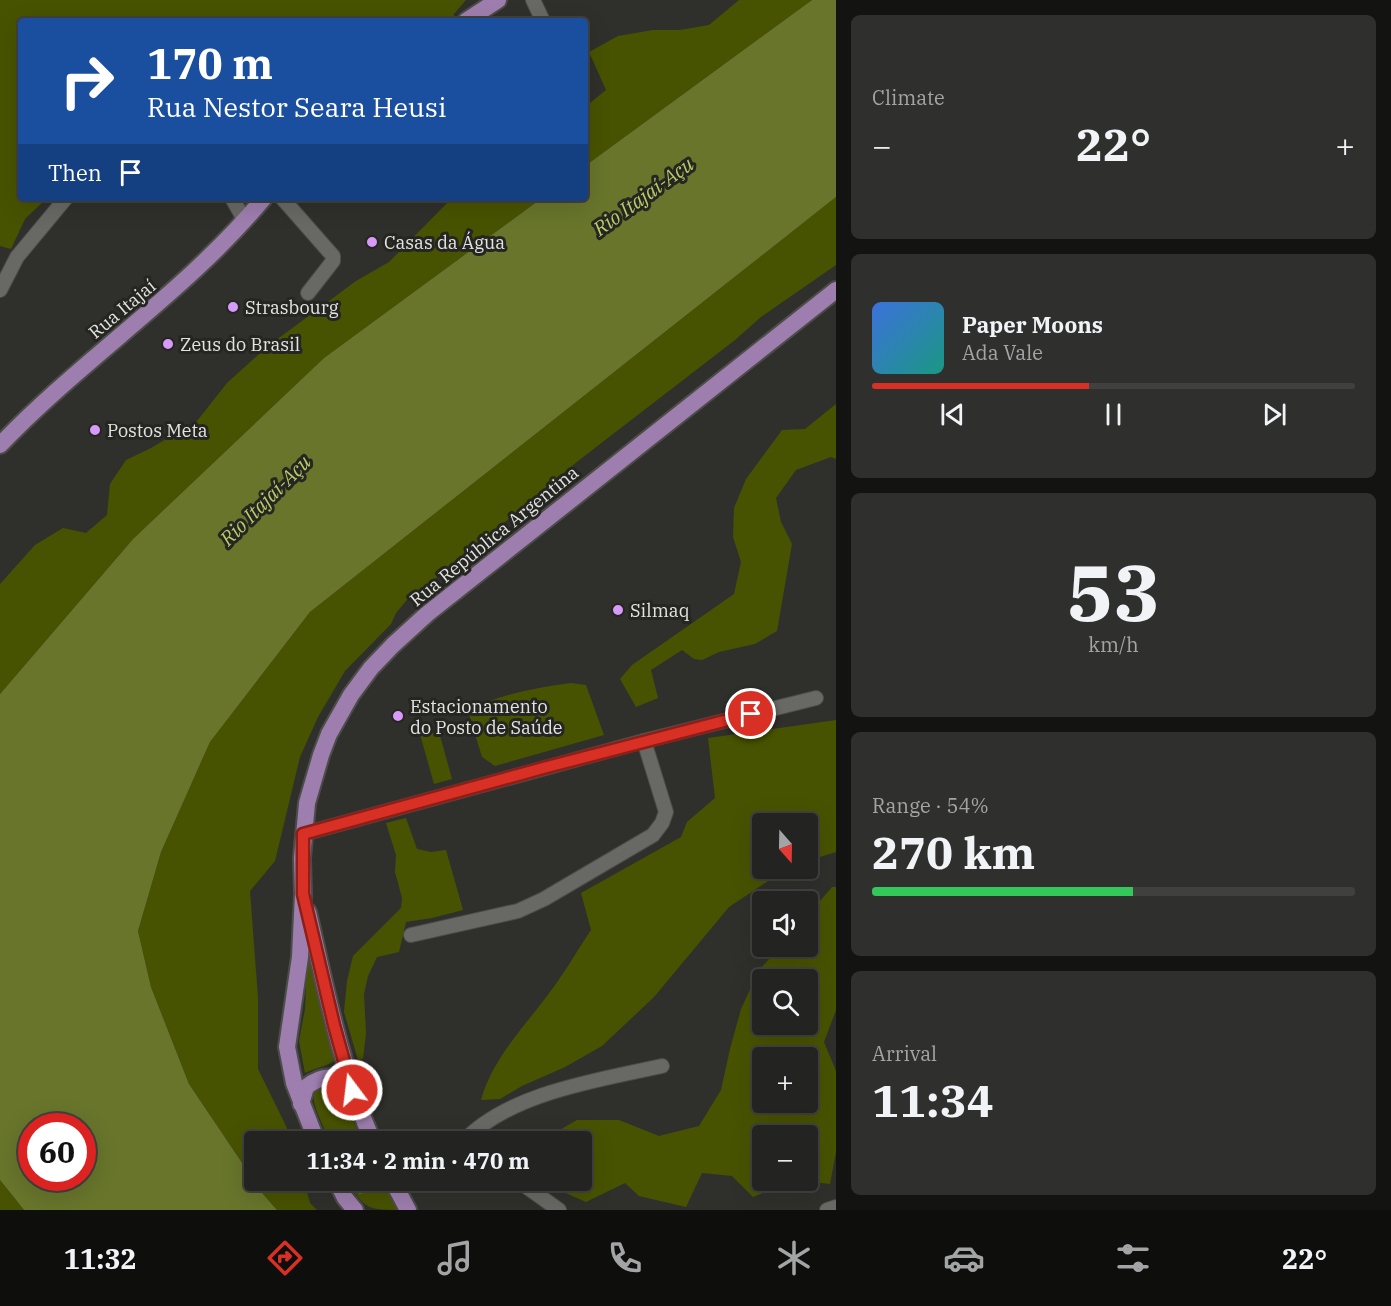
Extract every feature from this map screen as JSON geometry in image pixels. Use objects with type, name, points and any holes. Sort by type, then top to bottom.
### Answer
[{"type":"main road","points":[[471,18],[498,0]]},
{"type":"main road","name":"Rua Itajaí","points":[[0,445],[47,398],[171,293],[245,221],[262,201]]},
{"type":"main road","name":"Rua República Argentina","points":[[312,1131],[291,1072],[287,1047],[298,976],[303,894],[303,834],[313,779],[329,734],[351,695],[371,668],[436,606],[836,290]]},
{"type":"main road","name":"Rua República Argentina","points":[[303,894],[334,1025],[352,1090],[369,1131]]},
{"type":"main road","points":[[301,1104],[306,1087],[321,1077],[336,1078],[345,1082],[352,1090]]},
{"type":"main road","points":[[342,1191],[350,1204]]},
{"type":"main road","points":[[398,1191],[408,1210]]},
{"type":"street","points":[[533,0],[542,18]]},
{"type":"street","points":[[0,290],[17,256],[63,201]]},
{"type":"street","points":[[234,201],[245,221]]},
{"type":"street","points":[[285,201],[333,256],[333,261],[308,293]]},
{"type":"street","points":[[303,834],[644,741],[816,698]]},
{"type":"street","points":[[411,935],[518,911],[544,899],[653,835],[663,823],[666,812],[644,741]]},
{"type":"street","points":[[472,1131],[537,1098],[558,1090],[662,1066]]},
{"type":"street","points":[[532,1191],[559,1210]]},
{"type":"street","points":[[827,1210],[836,1207]]},
{"type":"path","points":[[350,1204],[375,1191]]},
{"type":"shaded area","points":[[0,0],[466,0],[451,18],[18,18],[18,201],[44,201],[25,219],[11,249],[0,246]]},
{"type":"shaded area","points":[[739,0],[812,0],[588,164],[588,105],[606,90],[589,52],[618,36],[709,25]]},
{"type":"shaded area","points":[[836,197],[836,265],[761,317],[735,340],[578,461],[457,562],[406,601],[396,613],[391,624],[345,671],[318,717],[300,757],[275,861],[250,891],[258,998],[258,1069],[288,1131],[244,1131],[244,1166],[189,1084],[151,987],[138,931],[161,852],[210,742],[310,612]]},
{"type":"shaded area","points":[[449,201],[538,201],[324,358],[133,539],[0,694],[0,584],[35,545],[63,528],[86,533],[107,515],[110,484],[126,460],[197,421],[227,383],[268,346],[356,281],[389,262]]},
{"type":"shaded area","points":[[836,404],[836,459],[831,457],[796,470],[776,498],[781,522],[792,544],[777,631],[755,644],[719,652],[702,660],[694,659],[682,650],[651,670],[658,698],[636,707],[620,679],[632,665],[734,594],[741,562],[733,537],[734,508],[746,479],[782,430],[805,429]]},
{"type":"shaded area","points":[[571,683],[586,685],[604,735],[495,766],[482,757],[468,711],[505,696]]},
{"type":"shaded area","points":[[836,720],[836,852],[818,858],[818,813],[752,813],[752,879],[771,879],[729,907],[654,997],[602,1046],[500,1099],[481,1100],[501,1057],[555,984],[591,930],[581,893],[681,837],[687,822],[715,798],[708,738]]},
{"type":"shaded area","points":[[439,732],[452,779],[434,784],[420,734]]},
{"type":"shaded area","points":[[406,818],[417,849],[431,852],[446,850],[463,910],[406,922],[399,952],[377,957],[368,976],[364,994],[366,1033],[363,1059],[358,1060],[344,1012],[347,981],[353,956],[401,908],[402,898],[395,872],[396,855],[386,823]]},
{"type":"shaded area","points":[[832,887],[836,887],[836,1010],[824,1042],[836,1071],[836,1152],[830,1184],[818,1183],[818,1125],[752,1125],[752,1191],[768,1191],[753,1197],[732,1176],[702,1173],[686,1207],[639,1196],[625,1183],[586,1202],[561,1191],[592,1191],[592,1131],[558,1131],[577,1120],[619,1120],[659,1136],[699,1126],[721,1090],[741,1009],[752,985],[752,1035],[818,1035],[818,969],[760,969],[771,957],[818,957],[818,903]]},
{"type":"shaded area","points":[[308,944],[336,1059],[305,1073],[299,1041],[305,1009]]},
{"type":"shaded area","points":[[335,1086],[342,1090],[357,1131],[325,1131],[314,1098],[316,1091]]},
{"type":"shaded area","points":[[0,1180],[24,1210],[0,1210]]},
{"type":"shaded area","points":[[261,1191],[307,1191],[310,1203],[317,1210],[277,1210]]},
{"type":"shaded area","points":[[354,1191],[392,1191],[402,1210],[382,1210],[363,1203]]},
{"type":"water","name":"Rio Itajaí-Açu","points":[[812,0],[836,0],[836,197],[310,612],[210,742],[161,852],[138,931],[151,987],[189,1084],[244,1166],[244,1191],[261,1191],[277,1210],[24,1210],[0,1180],[0,694],[133,539],[324,358],[538,201],[588,201],[588,164]]},
{"type":"place","name":"Casas da Água","points":[[372,242]]},
{"type":"place","name":"Strasbourg","points":[[233,307]]},
{"type":"place","name":"Zeus do Brasil","points":[[168,344]]},
{"type":"place","name":"Postos Meta","points":[[95,430]]},
{"type":"place","name":"Silmaq","points":[[618,610]]},
{"type":"place","name":"Estacionamento do Posto de Saúde","points":[[398,716]]},
{"type":"route","points":[[352,1090],[303,894],[303,834],[751,714]]}]
